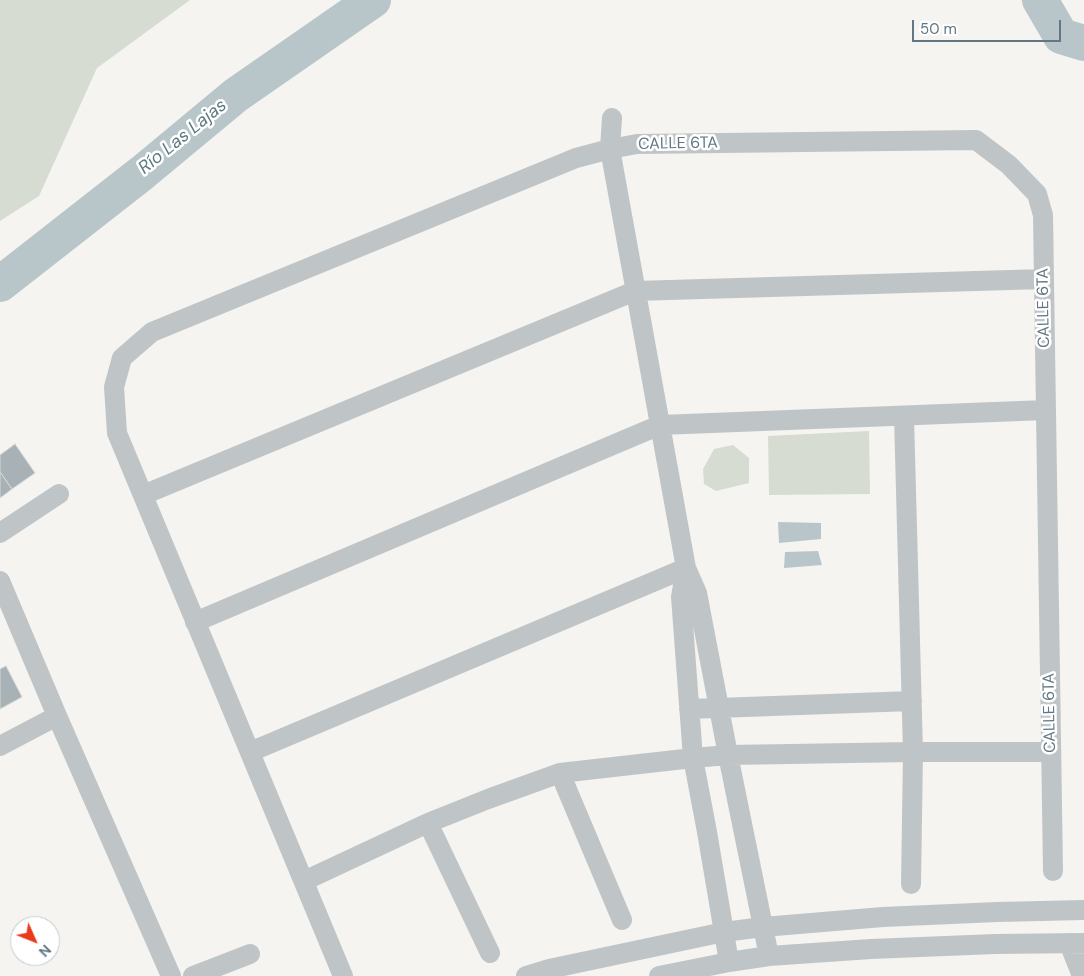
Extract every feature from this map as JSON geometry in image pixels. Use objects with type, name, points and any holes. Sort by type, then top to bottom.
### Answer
[{"type":"street","points":[[612,118],[610,149],[686,568],[697,593],[769,956]]},
{"type":"street","name":"CALLE 6TA","points":[[343,976],[118,433],[114,387],[122,358],[152,332],[576,158],[637,144],[976,140],[1010,165],[1037,194],[1043,215],[1053,871]]},
{"type":"street","points":[[143,495],[635,291],[1044,279]]},
{"type":"street","points":[[195,622],[660,425],[1046,410]]},
{"type":"street","points":[[904,416],[913,752],[911,884]]},
{"type":"street","points":[[0,533],[59,494]]},
{"type":"street","points":[[686,568],[680,597],[693,758],[729,962]]},
{"type":"street","points":[[250,752],[686,568]]},
{"type":"street","points":[[0,581],[171,976]]},
{"type":"street","points":[[689,708],[912,701]]},
{"type":"street","points":[[0,746],[57,716]]},
{"type":"street","points":[[304,881],[428,823],[560,773],[728,755],[1051,752]]},
{"type":"street","points":[[560,773],[622,920]]},
{"type":"street","points":[[428,823],[490,953]]},
{"type":"street","points":[[526,976],[549,969],[724,932],[764,927],[883,917],[1084,910]]},
{"type":"street","points":[[659,976],[769,956],[871,949],[1076,943],[1082,976]]},
{"type":"street","points":[[193,976],[250,954]]},
{"type":"shaded area","points":[[0,0],[190,0],[97,68],[39,196],[0,221]]},
{"type":"shaded area","points":[[869,431],[870,494],[769,495],[768,436]]},
{"type":"shaded area","points":[[733,445],[749,458],[749,483],[716,491],[704,484],[703,469],[714,449]]},
{"type":"shaded area","points":[[778,522],[821,523],[821,539],[779,543]]},
{"type":"shaded area","points":[[818,551],[822,565],[784,568],[785,552]]},
{"type":"building","points":[[15,444],[35,473],[12,489],[0,472],[0,455]]},
{"type":"building","points":[[0,472],[12,489],[0,498]]},
{"type":"building","points":[[6,666],[22,697],[0,709],[0,669]]},
{"type":"waterway","name":"Río Las Lajas","points":[[0,284],[142,173],[236,95],[373,0]]},
{"type":"waterway","name":"Río Las Lajas","points":[[1040,0],[1061,36],[1084,43]]}]
